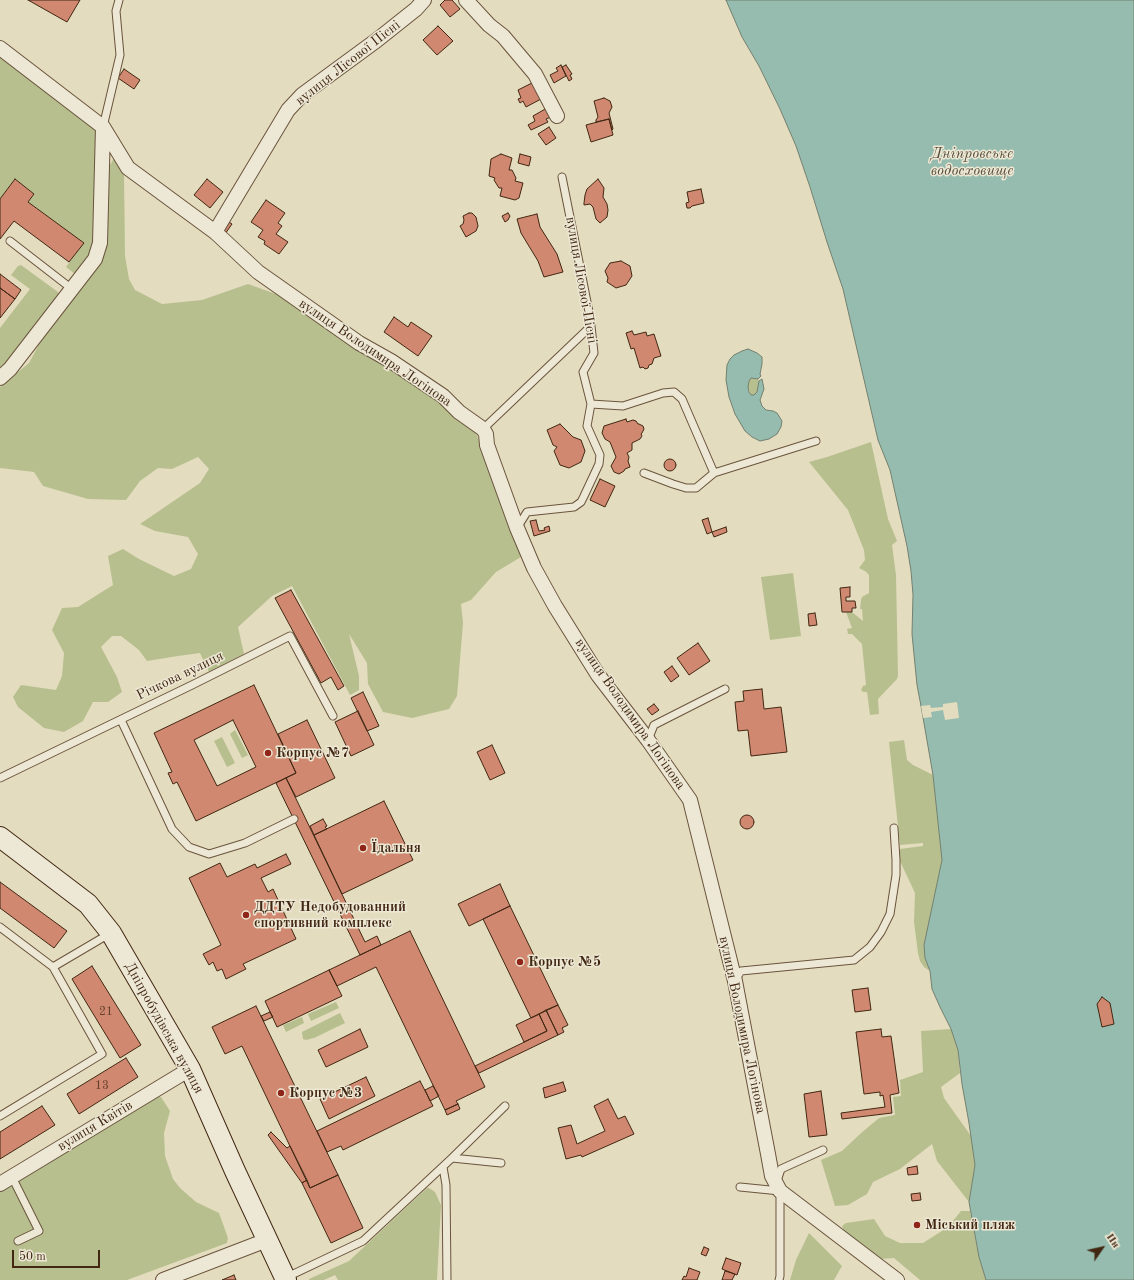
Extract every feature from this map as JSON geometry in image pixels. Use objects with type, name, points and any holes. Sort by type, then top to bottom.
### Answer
[{"type":"street","name":"вулиця Лісової Пісні","points":[[215,232],[288,110],[302,95],[377,40],[416,9],[424,0]]},
{"type":"street","points":[[466,0],[489,25],[503,36],[535,74],[557,116]]},
{"type":"street","name":"вулиця Володимира Логінова","points":[[0,48],[103,127],[128,168],[215,232],[258,272],[359,343],[391,361],[443,396],[459,412],[483,429],[486,434],[487,445],[517,528],[534,568],[598,675],[648,740],[690,800],[735,981],[772,1176],[778,1187]]},
{"type":"street","points":[[0,378],[10,369],[95,259],[100,243],[103,127]]},
{"type":"street","name":"Дніпробудівська вулиця","points":[[0,837],[88,904],[111,933],[190,1068],[235,1171],[286,1279]]},
{"type":"street","name":"вулиця Квітів","points":[[6,1181],[190,1068]]},
{"type":"street","points":[[778,1187],[898,1280]]},
{"type":"street","points":[[163,1280],[267,1240]]},
{"type":"lane","points":[[103,127],[120,55],[116,12],[119,0]]},
{"type":"lane","name":"вулиця Лісової Пісні","points":[[517,528],[527,512],[574,507],[584,496],[599,464],[600,455],[588,426],[591,404],[582,372],[594,353],[590,317],[562,177]]},
{"type":"lane","points":[[10,241],[72,289]]},
{"type":"lane","points":[[483,429],[591,326]]},
{"type":"lane","points":[[591,404],[623,406],[663,393],[674,392],[682,399],[714,472]]},
{"type":"lane","points":[[644,472],[686,488],[696,488],[714,472],[816,441]]},
{"type":"lane","name":"Річкова вулиця","points":[[0,778],[290,636],[333,716]]},
{"type":"lane","points":[[648,740],[654,725],[725,689]]},
{"type":"lane","points":[[121,720],[172,829],[188,847],[209,854],[245,843],[294,819]]},
{"type":"lane","points":[[735,981],[741,971],[854,960],[870,947],[881,932],[890,914],[896,875],[894,828]]},
{"type":"lane","points":[[0,927],[53,967],[102,1054],[0,1116]]},
{"type":"lane","points":[[53,967],[111,933]]},
{"type":"lane","points":[[286,1279],[363,1242],[505,1106]]},
{"type":"lane","points":[[779,1280],[778,1187],[781,1170],[823,1150]]},
{"type":"lane","points":[[452,1158],[500,1163]]},
{"type":"lane","points":[[443,1167],[446,1185],[447,1280]]},
{"type":"lane","points":[[6,1181],[39,1231],[18,1241]]},
{"type":"lane","points":[[740,1187],[778,1187]]},
{"type":"green space","points":[[0,52],[99,133],[95,249],[75,274],[66,267],[83,243],[28,202],[34,194],[15,179],[0,199]]},
{"type":"green space","points":[[114,158],[124,172],[125,256],[129,279],[135,290],[162,304],[202,300],[248,284],[284,297],[354,347],[438,399],[476,433],[521,557],[496,572],[471,600],[461,604],[463,623],[457,696],[449,709],[412,718],[383,712],[368,684],[367,663],[349,634],[359,676],[359,690],[350,695],[292,586],[272,596],[238,627],[244,654],[209,672],[200,653],[147,661],[139,650],[121,636],[112,636],[101,647],[117,677],[122,692],[108,702],[93,702],[83,721],[64,732],[44,728],[18,707],[13,697],[21,685],[56,690],[62,676],[64,653],[52,630],[62,608],[78,607],[113,585],[108,556],[123,549],[139,559],[174,576],[191,569],[198,554],[188,537],[155,531],[140,524],[200,483],[209,469],[198,457],[172,469],[158,468],[140,481],[126,500],[88,499],[43,486],[34,472],[0,468],[0,387],[29,363],[50,324],[99,260],[106,172]]},
{"type":"green space","points":[[21,265],[58,292],[60,299],[0,370],[0,328],[30,289],[11,275],[18,266]]},
{"type":"green space","points":[[751,378],[758,379],[759,381],[757,392],[754,395],[751,395],[748,387]]},
{"type":"green space","points":[[871,442],[888,519],[897,541],[892,545],[896,575],[898,676],[897,679],[878,699],[879,714],[870,715],[867,692],[863,692],[861,690],[863,686],[866,685],[862,644],[852,634],[848,634],[847,629],[852,628],[846,612],[852,612],[863,621],[862,609],[860,609],[861,600],[862,597],[869,593],[869,575],[859,568],[865,560],[864,550],[848,510],[809,462]]},
{"type":"green space","points":[[793,573],[801,636],[770,640],[761,577]]},
{"type":"green space","points":[[235,730],[248,755],[242,758],[230,734]]},
{"type":"green space","points":[[222,737],[235,763],[227,767],[214,741]]},
{"type":"green space","points":[[904,740],[907,760],[913,765],[933,775],[942,860],[925,958],[930,971],[924,967],[920,961],[914,922],[915,893],[900,861],[900,849],[923,846],[923,843],[900,845],[889,742]]},
{"type":"green space","points":[[336,1002],[339,1008],[311,1021],[308,1014]]},
{"type":"green space","points":[[340,1013],[345,1023],[314,1038],[306,1040],[303,1039],[302,1032]]},
{"type":"green space","points":[[302,1017],[304,1023],[286,1032],[283,1025]]},
{"type":"green space","points":[[951,1029],[958,1050],[960,1073],[941,1087],[944,1098],[971,1136],[975,1165],[969,1202],[937,1161],[932,1144],[900,1169],[873,1182],[867,1194],[848,1205],[835,1206],[821,1160],[842,1151],[879,1118],[895,1115],[893,1097],[901,1096],[900,1080],[923,1072],[921,1031]]},
{"type":"green space","points":[[156,1097],[161,1097],[170,1111],[164,1133],[165,1156],[173,1179],[180,1188],[196,1202],[219,1213],[228,1238],[227,1243],[127,1280],[0,1280],[0,1190]]},
{"type":"green space","points":[[427,1188],[435,1192],[441,1205],[437,1280],[338,1280],[335,1275],[324,1280],[309,1280],[349,1261]]},
{"type":"green space","points":[[961,1211],[970,1211],[979,1257],[986,1280],[920,1280],[894,1258],[879,1259],[845,1233],[842,1226],[846,1223],[874,1219],[885,1236],[900,1243],[923,1243],[948,1227]]},
{"type":"green space","points":[[809,1233],[842,1266],[834,1280],[790,1280],[796,1260]]},
{"type":"water","name":"Дніпровське водосховище","points":[[726,0],[1134,0],[1134,1280],[986,1280],[979,1257],[969,1202],[975,1165],[958,1050],[951,1029],[932,989],[930,971],[925,958],[924,945],[942,860],[933,775],[917,685],[912,634],[913,595],[907,546],[890,470],[878,440],[843,289],[810,187],[796,146],[780,109],[759,66],[742,37]]},
{"type":"water","points":[[748,349],[762,357],[761,376],[758,379],[751,378],[748,387],[749,392],[751,395],[754,395],[757,392],[759,381],[762,379],[764,389],[760,400],[762,406],[766,410],[777,413],[782,421],[781,427],[777,434],[769,439],[760,441],[745,431],[735,414],[729,397],[726,380],[727,365],[730,359],[734,355]]},
{"type":"pier","points":[[957,702],[959,718],[945,720],[943,710],[931,712],[932,717],[923,718],[921,706],[930,705],[931,708],[943,707],[943,704]]},
{"type":"building","points":[[28,0],[80,0],[67,22]]},
{"type":"building","points":[[445,0],[452,0],[460,9],[450,17],[440,5]]},
{"type":"building","points":[[438,26],[453,41],[437,55],[423,40]]},
{"type":"building","points":[[561,65],[566,76],[554,83],[550,75],[558,71],[556,68]]},
{"type":"building","points":[[566,65],[572,74],[570,75],[572,79],[569,81],[562,67]]},
{"type":"building","points":[[124,69],[140,80],[134,89],[118,78]]},
{"type":"building","points":[[532,83],[541,99],[526,107],[523,101],[520,103],[518,99],[521,98],[518,90]]},
{"type":"building","points":[[604,98],[610,101],[612,107],[609,113],[612,130],[609,119],[596,122],[598,117],[594,101]]},
{"type":"building","points":[[547,108],[551,117],[546,119],[548,122],[531,130],[528,125],[535,121],[533,116]]},
{"type":"building","points":[[609,119],[613,135],[591,142],[586,125]]},
{"type":"building","points":[[549,127],[556,138],[546,145],[538,134]]},
{"type":"building","points":[[501,154],[512,158],[509,170],[512,170],[516,178],[515,181],[523,183],[519,198],[515,200],[500,196],[502,188],[499,188],[494,180],[495,178],[489,176],[491,159]]},
{"type":"building","points":[[520,154],[531,157],[529,166],[518,163]]},
{"type":"building","points":[[15,179],[34,194],[28,202],[84,243],[69,262],[14,221],[0,239],[0,199]]},
{"type":"building","points":[[207,179],[223,192],[210,208],[194,195]]},
{"type":"building","points":[[598,179],[604,188],[603,197],[607,204],[608,210],[607,217],[600,223],[596,219],[593,207],[590,204],[584,205],[587,189]]},
{"type":"building","points":[[701,189],[704,203],[687,208],[686,203],[689,202],[687,192]]},
{"type":"building","points":[[266,200],[285,213],[278,223],[282,226],[276,234],[288,242],[279,254],[264,244],[265,241],[258,237],[263,230],[251,222]]},
{"type":"building","points":[[472,213],[476,217],[478,226],[476,231],[466,237],[460,226],[463,224],[463,216]]},
{"type":"building","points":[[508,213],[510,216],[505,222],[502,216]]},
{"type":"building","points":[[537,214],[540,227],[557,254],[563,272],[544,277],[538,261],[521,233],[517,219]]},
{"type":"building","points":[[226,220],[232,224],[225,234],[220,228]]},
{"type":"building","points":[[621,261],[630,266],[632,276],[626,285],[616,288],[607,282],[608,278],[605,271],[610,263]]},
{"type":"building","points":[[0,274],[21,290],[15,299],[0,288]]},
{"type":"building","points":[[0,288],[15,299],[0,318]]},
{"type":"building","points":[[394,317],[408,327],[411,322],[432,336],[418,356],[384,332]]},
{"type":"building","points":[[632,331],[634,335],[646,332],[647,336],[654,334],[661,356],[654,358],[652,364],[649,365],[648,368],[640,368],[634,348],[631,349],[626,333]]},
{"type":"building","points":[[626,419],[627,422],[633,420],[636,421],[638,424],[643,426],[644,429],[640,439],[632,443],[632,450],[627,453],[630,467],[619,474],[614,472],[611,466],[616,457],[610,442],[605,439],[602,433],[604,426]]},
{"type":"building","points":[[560,424],[573,437],[581,440],[585,451],[581,462],[569,468],[560,465],[554,451],[557,447],[553,445],[547,430]]},
{"type":"building","points":[[668,459],[672,459],[676,465],[672,471],[668,471],[664,467],[664,463]]},
{"type":"building","points":[[600,479],[615,486],[605,507],[590,500]]},
{"type":"building","points":[[708,518],[712,532],[707,534],[702,520]]},
{"type":"building","points":[[536,520],[539,531],[545,530],[544,528],[549,526],[550,531],[534,536],[530,521]]},
{"type":"building","points":[[726,527],[727,532],[714,537],[712,532]]},
{"type":"building","points":[[850,587],[850,597],[846,597],[846,601],[855,601],[856,608],[852,608],[852,612],[842,612],[840,588]]},
{"type":"building","points":[[291,590],[344,686],[338,690],[331,677],[321,683],[275,598]]},
{"type":"building","points":[[815,613],[817,625],[809,626],[808,614]]},
{"type":"building","points":[[698,643],[710,661],[689,675],[677,658]]},
{"type":"building","points":[[672,666],[679,676],[671,682],[664,672]]},
{"type":"building","name":"Корпус №7","points":[[254,685],[296,773],[196,821],[177,782],[173,784],[168,773],[172,772],[154,733]],"holes":[[[233,720],[256,767],[217,786],[194,740]]]},
{"type":"building","points":[[762,689],[764,709],[781,707],[787,752],[751,756],[748,730],[738,731],[735,702],[744,701],[743,691]]},
{"type":"building","points":[[363,692],[379,726],[367,731],[351,698]]},
{"type":"building","points":[[654,704],[659,710],[652,715],[647,709]]},
{"type":"building","points":[[358,711],[374,745],[351,756],[335,722]]},
{"type":"building","points":[[307,720],[335,778],[296,797],[286,778],[296,773],[278,734]]},
{"type":"building","points":[[492,745],[505,773],[490,780],[477,752]]},
{"type":"building","points":[[286,778],[365,942],[377,936],[381,945],[360,955],[276,783]]},
{"type":"building","name":"Їдальня","points":[[384,801],[413,860],[342,894],[314,835]]},
{"type":"building","points":[[744,815],[750,815],[754,819],[754,825],[750,829],[744,829],[740,825],[740,819]]},
{"type":"building","points":[[323,819],[327,829],[314,835],[310,826]]},
{"type":"building","name":"ДДТУ Недобудованний спортивний комплекс","points":[[286,854],[291,864],[261,878],[268,892],[273,889],[296,939],[243,964],[246,969],[226,979],[222,969],[217,971],[213,962],[209,965],[203,954],[221,945],[189,878],[220,863],[227,877],[255,864],[257,868]]},
{"type":"building","points":[[0,882],[67,931],[54,948],[0,908]]},
{"type":"building","points":[[500,884],[510,906],[469,926],[458,904]]},
{"type":"building","name":"Корпус №5","points":[[510,906],[558,1005],[531,1018],[483,919]]},
{"type":"building","points":[[410,931],[485,1087],[456,1101],[458,1104],[445,1110],[376,967],[337,986],[329,970]]},
{"type":"building","points":[[92,966],[141,1045],[120,1058],[72,979]]},
{"type":"building","points":[[329,970],[342,996],[277,1027],[265,1001]]},
{"type":"building","points":[[868,988],[871,1010],[855,1012],[852,990]]},
{"type":"building","points":[[1102,997],[1110,1003],[1114,1024],[1102,1027],[1097,1004]]},
{"type":"building","points":[[558,1005],[568,1025],[562,1028],[564,1032],[558,1035],[546,1010]]},
{"type":"building","name":"Корпус №3","points":[[256,1006],[338,1175],[310,1188],[242,1046],[225,1054],[212,1027]]},
{"type":"building","points":[[546,1010],[558,1035],[479,1073],[475,1066],[547,1031],[539,1014]]},
{"type":"building","points":[[270,1012],[273,1017],[264,1021],[261,1016]]},
{"type":"building","points":[[539,1014],[547,1031],[524,1042],[516,1025]]},
{"type":"building","points":[[360,1029],[368,1047],[326,1067],[318,1050]]},
{"type":"building","points":[[881,1029],[882,1037],[891,1036],[899,1093],[890,1095],[892,1113],[842,1119],[841,1113],[885,1107],[883,1095],[880,1096],[880,1092],[864,1094],[856,1032]]},
{"type":"building","points":[[126,1058],[138,1077],[79,1114],[67,1094]]},
{"type":"building","points":[[366,1077],[375,1096],[329,1119],[320,1099]]},
{"type":"building","points":[[420,1081],[433,1106],[343,1150],[341,1146],[327,1152],[317,1131]]},
{"type":"building","points":[[563,1082],[566,1091],[545,1098],[543,1088]]},
{"type":"building","points":[[433,1086],[439,1096],[430,1101],[425,1090]]},
{"type":"building","points":[[821,1091],[827,1135],[809,1137],[804,1094]]},
{"type":"building","points":[[608,1099],[618,1119],[625,1116],[634,1134],[582,1157],[581,1155],[566,1159],[558,1128],[571,1125],[577,1144],[605,1131],[594,1106]]},
{"type":"building","points":[[458,1104],[460,1109],[447,1115],[445,1110]]},
{"type":"building","points":[[42,1106],[55,1125],[0,1159],[0,1132]]},
{"type":"building","points":[[271,1132],[287,1148],[290,1146],[307,1180],[302,1183],[268,1135]]},
{"type":"building","points":[[917,1166],[918,1174],[908,1175],[907,1168]]},
{"type":"building","points":[[338,1175],[363,1228],[331,1243],[302,1183],[307,1180],[310,1188]]},
{"type":"building","points":[[920,1193],[921,1200],[912,1201],[911,1194]]},
{"type":"building","points":[[704,1247],[709,1249],[706,1256],[701,1254]]},
{"type":"building","points":[[726,1258],[741,1263],[737,1275],[722,1269]]},
{"type":"building","points":[[689,1268],[700,1272],[697,1280],[682,1280],[684,1276],[686,1277]]},
{"type":"building","points":[[725,1271],[735,1274],[732,1280],[722,1280]]},
{"type":"building","points":[[234,1275],[236,1280],[222,1280]]},
{"type":"place","name":"Корпус №7","points":[[268,753]]},
{"type":"place","name":"Їдальня","points":[[363,848]]},
{"type":"place","name":"ДДТУ Недобудованний спортивний комплекс","points":[[246,915]]},
{"type":"place","name":"Корпус №5","points":[[520,962]]},
{"type":"place","name":"Корпус №3","points":[[281,1093]]},
{"type":"place","name":"Міський пляж","points":[[917,1225]]}]
